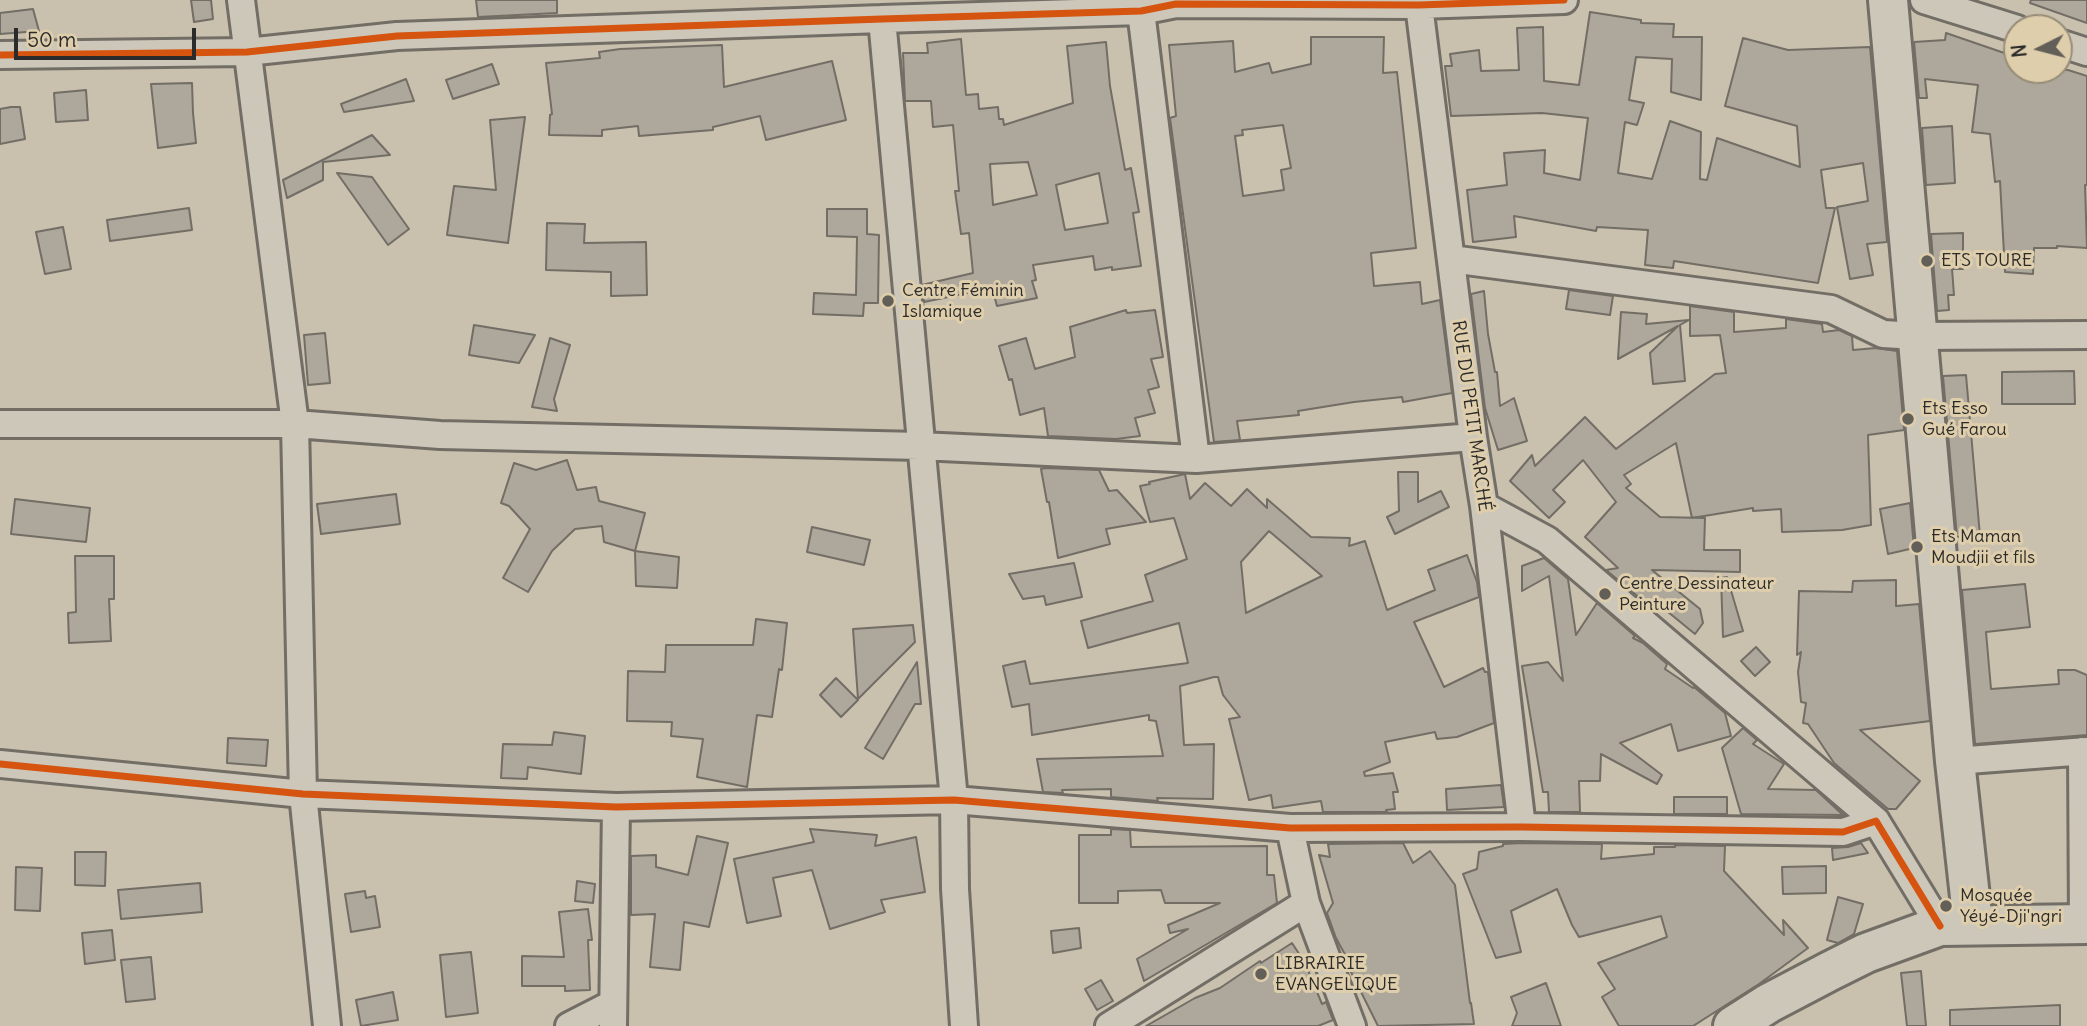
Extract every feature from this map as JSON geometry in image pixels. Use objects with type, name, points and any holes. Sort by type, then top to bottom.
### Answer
[{"type":"main road","points":[[1888,0],[1955,761],[1957,925]]},
{"type":"main road","points":[[1733,1026],[1769,1003],[1877,949],[1957,925],[2085,924]]},
{"type":"street","points":[[242,0],[295,424],[303,794],[327,1026]]},
{"type":"street","points":[[0,55],[247,52],[397,36],[1141,11],[1177,2],[1419,5],[1564,0]]},
{"type":"street","points":[[1924,0],[2003,25]]},
{"type":"street","name":"RUE DU PETIT MARCHÉ","points":[[1419,5],[1484,506],[1522,827]]},
{"type":"street","points":[[1141,11],[1196,459]]},
{"type":"street","points":[[882,19],[954,800],[954,889],[964,1026]]},
{"type":"street","points":[[1451,260],[1831,309],[1883,334],[2087,335]]},
{"type":"street","points":[[0,424],[295,424],[440,436],[920,446],[1196,459],[1473,437]]},
{"type":"street","points":[[1484,506],[1547,540],[1876,821],[1957,925]]},
{"type":"street","points":[[1955,761],[2085,751],[2085,924]]},
{"type":"street","points":[[0,764],[303,794],[616,807],[954,800],[1290,828],[1522,827],[1843,832],[1876,821]]},
{"type":"street","points":[[569,1026],[612,1015],[616,807]]},
{"type":"street","points":[[1290,828],[1306,903],[1352,1026]]},
{"type":"street","points":[[1109,1026],[1306,903]]},
{"type":"building","points":[[191,0],[211,0],[213,19],[194,22]]},
{"type":"building","points":[[476,0],[557,0],[557,13],[478,17]]},
{"type":"building","points":[[2031,0],[2087,0],[2087,23],[2073,18],[2073,14],[2061,14],[2030,3]]},
{"type":"building","points":[[33,9],[39,31],[0,34],[0,13]]},
{"type":"building","points":[[1590,12],[1641,20],[1641,23],[1674,24],[1673,37],[1702,37],[1701,100],[1671,92],[1672,59],[1636,57],[1629,100],[1644,103],[1637,125],[1625,122],[1618,173],[1652,179],[1670,121],[1701,132],[1700,179],[1707,180],[1717,138],[1800,167],[1797,126],[1725,106],[1743,38],[1788,50],[1870,47],[1887,242],[1867,244],[1873,275],[1850,279],[1837,207],[1868,201],[1863,163],[1821,170],[1826,208],[1835,208],[1818,283],[1674,261],[1673,268],[1645,265],[1648,230],[1597,227],[1596,231],[1514,216],[1516,237],[1473,242],[1467,190],[1507,185],[1504,153],[1545,150],[1544,173],[1580,180],[1588,118],[1542,113],[1451,116],[1445,66],[1452,66],[1450,54],[1479,50],[1481,71],[1519,70],[1517,28],[1543,27],[1544,81],[1579,85]]},
{"type":"building","points":[[1946,33],[2003,53],[2003,84],[2073,84],[2073,72],[2087,76],[2087,248],[2034,248],[2033,274],[2005,272],[2000,181],[1995,182],[1990,134],[1972,132],[1978,85],[1925,79],[1927,98],[1919,98],[1914,42],[1945,40]]},
{"type":"building","points":[[1311,37],[1384,37],[1383,73],[1397,72],[1416,248],[1371,253],[1374,286],[1420,282],[1422,304],[1440,300],[1452,393],[1403,402],[1402,397],[1354,402],[1298,411],[1299,415],[1237,421],[1240,440],[1214,442],[1170,118],[1176,116],[1169,45],[1233,41],[1235,72],[1269,63],[1272,73],[1311,64]],"holes":[[[1283,125],[1291,168],[1281,170],[1284,190],[1243,196],[1235,136],[1243,135],[1242,130]]]},
{"type":"building","points":[[961,39],[966,95],[978,94],[979,109],[998,107],[999,119],[1003,119],[1004,125],[1073,103],[1067,46],[1106,42],[1110,86],[1125,170],[1131,168],[1139,212],[1133,213],[1141,266],[1095,270],[1093,256],[1033,265],[1036,280],[1032,281],[1037,298],[997,306],[992,288],[924,302],[922,285],[973,273],[969,233],[961,234],[955,191],[959,191],[953,125],[933,127],[931,101],[905,101],[903,53],[928,53],[927,43]],"holes":[[[1028,162],[1037,195],[993,205],[990,164]],[[1099,173],[1108,223],[1065,230],[1056,185]]]},
{"type":"building","points":[[722,45],[724,87],[832,61],[846,120],[766,140],[760,116],[713,127],[713,130],[639,136],[638,126],[602,130],[602,136],[549,135],[552,114],[546,63],[600,58],[599,52],[620,49]]},
{"type":"building","points":[[492,64],[499,84],[453,99],[446,80]]},
{"type":"building","points":[[406,79],[414,101],[344,112],[341,104]]},
{"type":"building","points":[[192,83],[196,143],[158,148],[151,84]]},
{"type":"building","points":[[86,90],[88,120],[56,122],[54,93]]},
{"type":"building","points":[[20,107],[25,139],[0,144],[0,109]]},
{"type":"building","points":[[525,117],[508,243],[447,235],[454,186],[496,190],[490,120]]},
{"type":"building","points":[[1952,126],[1955,183],[1926,185],[1922,128]]},
{"type":"building","points":[[372,135],[390,155],[323,162],[323,180],[287,198],[283,180]]},
{"type":"building","points":[[337,173],[372,177],[409,229],[388,245]]},
{"type":"building","points":[[189,208],[192,230],[110,241],[107,220]]},
{"type":"building","points":[[827,209],[867,209],[867,234],[879,235],[878,303],[864,303],[863,316],[813,314],[814,293],[856,295],[857,237],[827,236]]},
{"type":"building","points":[[547,223],[585,224],[584,243],[646,242],[647,295],[611,296],[611,272],[546,270]]},
{"type":"building","points":[[63,227],[71,269],[45,274],[36,232]]},
{"type":"building","points":[[1963,233],[1963,269],[1952,269],[1954,295],[1948,295],[1949,310],[1937,311],[1931,234]]},
{"type":"building","points":[[1569,290],[1613,296],[1610,315],[1566,309]]},
{"type":"building","points":[[1484,291],[1500,406],[1514,398],[1527,441],[1498,450],[1485,408],[1471,294]]},
{"type":"building","points":[[1690,306],[1734,312],[1734,332],[1786,328],[1786,319],[1822,324],[1823,332],[1839,330],[1852,336],[1853,350],[1876,348],[1897,351],[1904,430],[1868,435],[1871,525],[1842,530],[1782,532],[1781,509],[1753,511],[1753,508],[1694,518],[1705,518],[1704,550],[1740,550],[1740,572],[1652,570],[1700,609],[1703,623],[1695,634],[1657,603],[1653,609],[1606,570],[1618,568],[1585,537],[1616,502],[1583,460],[1553,490],[1565,502],[1549,518],[1510,481],[1532,455],[1535,466],[1585,417],[1616,449],[1715,374],[1726,373],[1720,335],[1690,336]],"holes":[[[1676,443],[1692,518],[1660,517],[1626,488],[1631,484],[1624,475]]]},
{"type":"building","points":[[1126,310],[1127,313],[1155,310],[1163,357],[1151,359],[1159,387],[1148,390],[1155,413],[1135,418],[1140,436],[1116,439],[1048,436],[1044,408],[1020,415],[1012,379],[1009,380],[999,346],[1026,338],[1035,369],[1075,357],[1070,327]]},
{"type":"building","points":[[1621,312],[1647,314],[1646,324],[1689,320],[1680,325],[1685,381],[1653,384],[1650,353],[1678,326],[1618,359]]},
{"type":"building","points":[[474,325],[535,335],[519,363],[469,355]]},
{"type":"building","points":[[325,333],[330,383],[308,385],[304,335]]},
{"type":"building","points":[[550,338],[570,345],[554,399],[557,411],[532,407]]},
{"type":"building","points":[[2074,371],[2075,404],[2002,404],[2002,372]]},
{"type":"building","points":[[1966,375],[1980,536],[1957,537],[1943,376]]},
{"type":"building","points":[[567,460],[577,490],[596,487],[599,501],[645,513],[635,551],[604,542],[602,526],[575,529],[552,551],[528,592],[503,578],[530,529],[509,506],[501,503],[514,463],[536,470]]},
{"type":"building","points":[[1041,469],[1099,470],[1109,491],[1117,490],[1146,522],[1106,529],[1110,544],[1058,558]]},
{"type":"building","points":[[1398,472],[1418,472],[1418,502],[1441,491],[1449,507],[1395,534],[1387,517],[1399,511]]},
{"type":"building","points":[[1185,474],[1190,499],[1205,483],[1231,506],[1247,489],[1267,508],[1267,499],[1311,537],[1350,538],[1349,546],[1365,541],[1387,610],[1435,590],[1428,570],[1467,555],[1477,582],[1479,597],[1414,622],[1444,687],[1483,668],[1488,672],[1494,723],[1457,737],[1437,739],[1435,732],[1385,742],[1390,762],[1364,772],[1365,776],[1393,773],[1398,792],[1393,792],[1395,809],[1386,810],[1387,812],[1323,812],[1321,801],[1273,808],[1271,795],[1249,800],[1229,719],[1240,717],[1223,695],[1218,677],[1214,677],[1180,686],[1184,745],[1214,744],[1213,799],[1157,798],[1158,801],[1111,797],[1111,789],[1043,792],[1037,759],[1163,756],[1156,721],[1149,720],[1149,715],[1032,735],[1029,704],[1012,707],[1003,666],[1025,661],[1030,684],[1188,663],[1179,623],[1088,648],[1081,621],[1153,601],[1145,575],[1187,559],[1174,518],[1150,522],[1140,486],[1150,484],[1149,482]],"holes":[[[1269,531],[1322,576],[1246,613],[1241,562]]]},
{"type":"building","points":[[396,494],[400,524],[321,534],[317,504]]},
{"type":"building","points":[[15,499],[90,508],[86,542],[11,534]]},
{"type":"building","points":[[1910,503],[1914,548],[1888,554],[1880,509]]},
{"type":"building","points":[[812,527],[870,540],[864,565],[807,552]]},
{"type":"building","points":[[635,551],[679,557],[677,588],[636,586]]},
{"type":"building","points":[[75,556],[114,556],[114,599],[109,599],[111,641],[69,643],[68,613],[76,612]]},
{"type":"building","points":[[1544,558],[1568,579],[1576,635],[1597,603],[1635,636],[1633,638],[1643,643],[1667,664],[1665,669],[1694,687],[1725,713],[1731,736],[1678,751],[1671,724],[1620,743],[1662,775],[1657,784],[1601,754],[1600,781],[1579,781],[1580,812],[1549,812],[1548,792],[1543,792],[1522,666],[1548,662],[1563,681],[1549,576],[1522,591],[1522,566]]},
{"type":"building","points":[[1074,563],[1082,597],[1046,605],[1044,596],[1023,599],[1009,574]]},
{"type":"building","points":[[1727,577],[1743,631],[1723,637],[1721,578]]},
{"type":"building","points":[[1896,580],[1896,606],[1919,604],[1930,721],[1860,730],[1920,781],[1896,809],[1888,809],[1834,763],[1808,724],[1803,723],[1806,703],[1801,702],[1798,672],[1801,652],[1797,655],[1799,591],[1852,592],[1853,581]]},
{"type":"building","points":[[2025,584],[2030,627],[1986,632],[1991,689],[2059,684],[2058,670],[2075,670],[2087,675],[2087,735],[1975,744],[1962,590]]},
{"type":"building","points":[[756,619],[787,623],[782,670],[779,669],[772,717],[757,715],[747,787],[697,777],[703,739],[671,736],[672,722],[627,721],[628,671],[665,672],[666,645],[753,645]]},
{"type":"building","points":[[913,625],[915,642],[858,699],[853,629]]},
{"type":"building","points":[[1756,647],[1770,662],[1755,676],[1741,661]]},
{"type":"building","points":[[917,662],[921,704],[915,704],[883,759],[865,748]]},
{"type":"building","points":[[836,678],[858,700],[841,717],[820,695]]},
{"type":"building","points":[[1743,728],[1757,740],[1753,744],[1784,764],[1768,789],[1816,790],[1843,815],[1741,814],[1722,748]]},
{"type":"building","points":[[554,732],[585,736],[581,774],[528,767],[527,779],[501,778],[503,744],[552,745]]},
{"type":"building","points":[[228,738],[268,740],[266,766],[227,763]]},
{"type":"building","points":[[1501,785],[1504,807],[1447,810],[1446,789]]},
{"type":"building","points":[[1674,797],[1727,797],[1727,814],[1674,814]]},
{"type":"building","points":[[810,829],[877,835],[875,846],[916,837],[925,892],[881,900],[885,912],[830,929],[812,870],[773,878],[781,916],[747,923],[734,859],[814,842]]},
{"type":"building","points":[[1111,829],[1130,830],[1131,847],[1267,846],[1267,875],[1274,875],[1277,903],[1144,981],[1137,959],[1188,929],[1170,933],[1168,925],[1220,903],[1165,903],[1161,890],[1118,891],[1118,903],[1079,903],[1079,835],[1111,835]]},
{"type":"building","points":[[697,836],[728,843],[709,927],[684,922],[680,970],[650,967],[655,914],[631,915],[631,856],[656,855],[656,867],[688,875]]},
{"type":"building","points":[[1403,843],[1413,863],[1430,851],[1455,885],[1474,1024],[1378,1026],[1336,938],[1327,913],[1333,903],[1319,855],[1330,857],[1328,844]]},
{"type":"building","points":[[1861,843],[1868,853],[1833,860],[1832,848]]},
{"type":"building","points":[[1503,844],[1602,844],[1601,859],[1654,854],[1654,847],[1725,846],[1724,871],[1784,935],[1783,920],[1808,948],[1759,984],[1693,1026],[1619,1026],[1602,997],[1615,989],[1598,963],[1667,937],[1661,916],[1579,937],[1557,889],[1511,911],[1521,952],[1496,958],[1463,874],[1477,869],[1479,852]]},
{"type":"building","points":[[75,852],[106,852],[105,886],[75,885]]},
{"type":"building","points":[[1826,866],[1826,893],[1783,894],[1782,867]]},
{"type":"building","points":[[16,867],[42,868],[40,911],[15,910]]},
{"type":"building","points":[[577,881],[595,884],[593,903],[575,901]]},
{"type":"building","points":[[200,883],[202,912],[121,919],[118,890]]},
{"type":"building","points":[[365,891],[366,898],[375,896],[380,927],[351,932],[345,894]]},
{"type":"building","points":[[1838,897],[1863,904],[1854,934],[1838,943],[1827,940]]},
{"type":"building","points":[[588,909],[592,940],[588,940],[590,990],[565,991],[565,986],[522,986],[522,956],[564,957],[559,912]]},
{"type":"building","points":[[1079,928],[1081,948],[1053,953],[1051,931]]},
{"type":"building","points":[[112,930],[115,960],[85,964],[82,933]]},
{"type":"building","points":[[1292,943],[1305,963],[1322,1004],[1326,1002],[1333,1020],[1318,1026],[1146,1026],[1195,998],[1220,988]]},
{"type":"building","points":[[471,952],[478,1013],[446,1017],[440,955]]},
{"type":"building","points":[[151,957],[155,999],[126,1002],[121,960]]},
{"type":"building","points":[[1921,971],[1926,1026],[1907,1026],[1901,973]]},
{"type":"building","points":[[1101,980],[1113,1001],[1097,1010],[1085,989]]},
{"type":"building","points":[[1546,983],[1561,1026],[1512,1026],[1517,1013],[1511,997]]},
{"type":"building","points":[[393,992],[398,1020],[361,1026],[356,1000]]},
{"type":"building","points":[[2060,1005],[2060,1026],[1950,1026],[1950,1010]]},
{"type":"cycle path","points":[[0,55],[247,52],[397,36],[1141,11],[1176,4],[1419,5],[1564,0]]},
{"type":"cycle path","points":[[0,764],[303,794],[616,807],[954,800],[1290,828],[1522,827],[1843,832],[1876,821],[1940,926]]},
{"type":"place","name":"ETS TOURE","points":[[1927,261]]},
{"type":"place","name":"Centre Féminin Islamique","points":[[888,301]]},
{"type":"place","name":"Ets Esso Gué Farou","points":[[1908,419]]},
{"type":"place","name":"Ets Maman Moudjii et fils","points":[[1917,547]]},
{"type":"place","name":"Centre Dessinateur Peinture","points":[[1605,594]]},
{"type":"place","name":"Mosquée Yéyé-Dji'ngri","points":[[1946,906]]},
{"type":"place","name":"LIBRAIRIE EVANGELIQUE","points":[[1261,974]]}]
